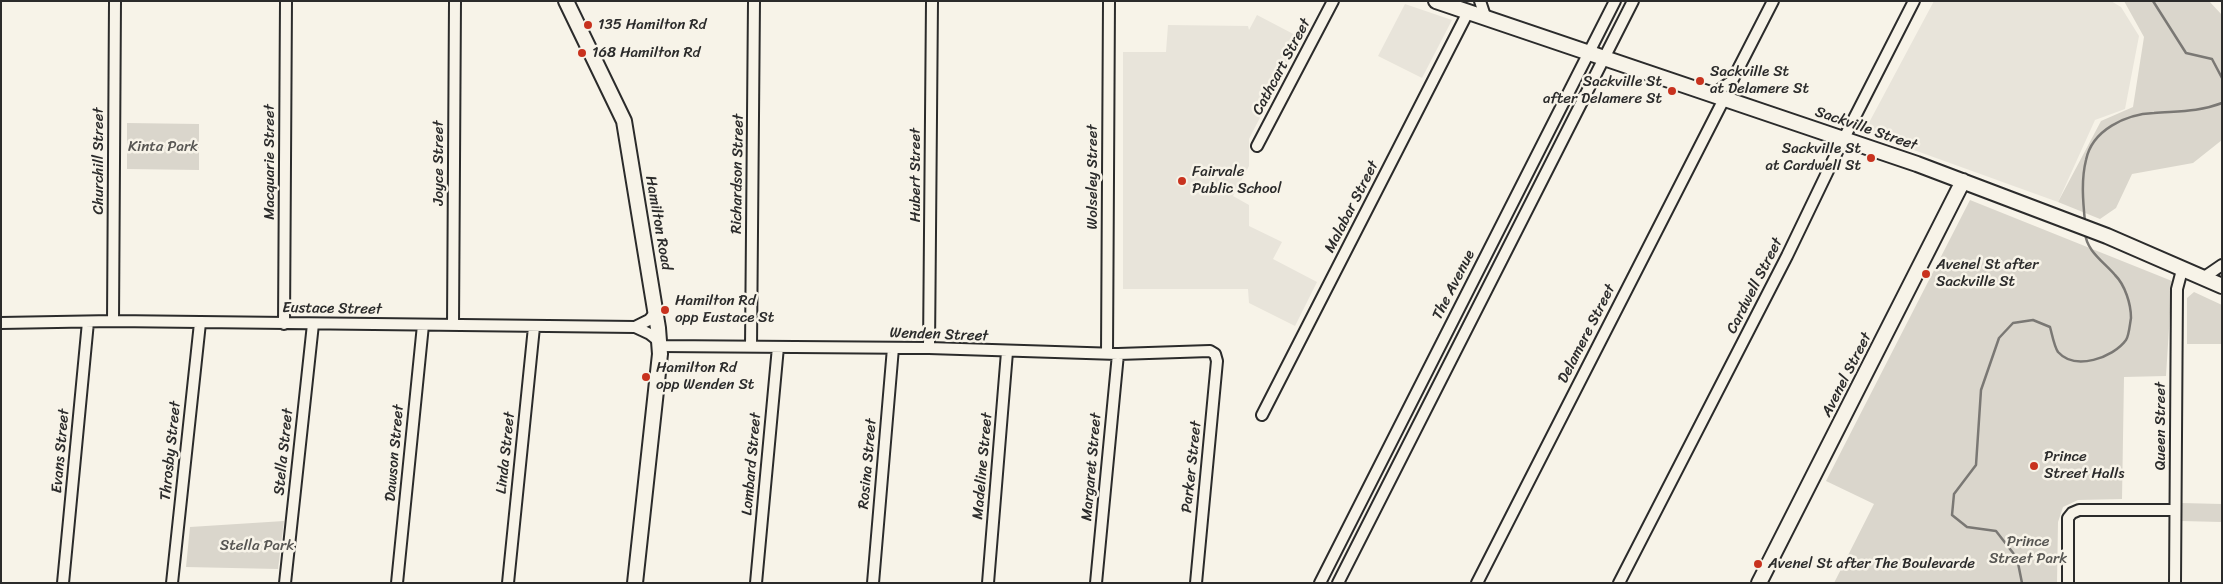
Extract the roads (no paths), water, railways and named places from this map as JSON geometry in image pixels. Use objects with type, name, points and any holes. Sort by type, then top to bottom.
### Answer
[{"type":"main road","name":"Hamilton Road","points":[[566,1],[624,121],[660,344],[635,583]]},
{"type":"main road","name":"Sackville Street","points":[[1436,1],[1451,6],[1468,7],[1486,18],[1963,181],[2107,236],[2222,286]]},
{"type":"main road","name":"Avenel Street","points":[[1759,583],[1963,181]]},
{"type":"street","name":"Churchill Street","points":[[113,321],[116,1]]},
{"type":"street","name":"Macquarie Street","points":[[284,324],[286,1]]},
{"type":"street","name":"Joyce Street","points":[[453,325],[455,1]]},
{"type":"street","name":"Richardson Street","points":[[751,346],[754,1]]},
{"type":"street","name":"Hubert Street","points":[[929,348],[932,1]]},
{"type":"street","name":"Wolseley Street","points":[[1107,353],[1109,1]]},
{"type":"street","name":"Cathcart Street","points":[[1257,146],[1333,1]]},
{"type":"street","points":[[1480,1],[1486,18]]},
{"type":"street","name":"The Avenue","points":[[1320,583],[1615,1]]},
{"type":"street","name":"The Avenue","points":[[1338,583],[1633,1]]},
{"type":"street","name":"Delamere Street","points":[[1477,583],[1718,97],[1732,81],[1773,1]]},
{"type":"street","name":"Cardwell Street","points":[[1619,583],[1787,256],[1914,1]]},
{"type":"street","name":"Malabar Street","points":[[1262,415],[1468,7]]},
{"type":"street","points":[[1732,81],[1739,104]]},
{"type":"street","points":[[2203,278],[2222,265]]},
{"type":"street","name":"Queen Street","points":[[2175,583],[2177,289],[2182,270]]},
{"type":"street","points":[[635,327],[649,320],[656,312]]},
{"type":"street","name":"Eustace Street","points":[[1,323],[113,321],[635,327]]},
{"type":"street","name":"Evans Street","points":[[63,583],[88,322]]},
{"type":"street","name":"Throsby Street","points":[[172,583],[200,323]]},
{"type":"street","name":"Stella Street","points":[[285,583],[313,324]]},
{"type":"street","name":"Dawson Street","points":[[398,583],[422,325]]},
{"type":"street","name":"Linda Street","points":[[508,583],[534,327]]},
{"type":"street","points":[[635,327],[650,334],[660,344]]},
{"type":"street","name":"Wenden Street","points":[[660,344],[929,348],[1118,354],[1210,351],[1215,354]]},
{"type":"street","name":"Lombard Street","points":[[756,583],[778,347]]},
{"type":"street","name":"Rosina Street","points":[[873,583],[893,348]]},
{"type":"street","name":"Madeline Street","points":[[988,583],[1008,352]]},
{"type":"street","name":"Margaret Street","points":[[1096,583],[1118,354]]},
{"type":"street","name":"Parker Street","points":[[1196,583],[1217,360],[1215,354]]},
{"type":"street","points":[[2068,583],[2068,518],[2072,513],[2079,510],[2175,510]]},
{"type":"waterway","points":[[2153,1],[2186,53],[2212,59],[2222,78]]},
{"type":"waterway","points":[[2085,222],[2084,168],[2089,149],[2103,132],[2122,120],[2143,114],[2197,110],[2222,103]]},
{"type":"waterway","points":[[2022,583],[2017,558],[1996,531],[1967,527],[1952,515],[1954,494],[1976,465],[1981,390],[1999,338],[2013,323],[2033,320],[2050,327],[2058,352],[2065,358],[2074,361],[2094,360],[2103,357],[2126,340],[2131,318],[2127,295],[2119,279],[2092,251],[2085,232]]},
{"type":"place","name":"135 Hamilton Rd","points":[[588,25]]},
{"type":"place","name":"168 Hamilton Rd","points":[[582,53]]},
{"type":"place","name":"Sackville St at Delamere St","points":[[1700,81]]},
{"type":"place","name":"Sackville St after Delamere St","points":[[1672,91]]},
{"type":"place","name":"Sackville St at Cardwell St","points":[[1871,158]]},
{"type":"place","name":"Fairvale Public School","points":[[1182,181]]},
{"type":"place","name":"Avenel St after Sackville St","points":[[1926,274]]},
{"type":"place","name":"Hamilton Rd opp Eustace St","points":[[665,310]]},
{"type":"place","name":"Hamilton Rd opp Wenden St","points":[[646,377]]},
{"type":"place","name":"Prince Street Halls","points":[[2034,466]]},
{"type":"place","name":"Avenel St after The Boulevarde","points":[[1758,564]]},
{"type":"park label","name":"Kinta Park","points":[[163,147]]},
{"type":"park label","name":"Stella Park","points":[[257,546]]},
{"type":"park label","name":"Prince Street Park","points":[[2028,550]]}]
